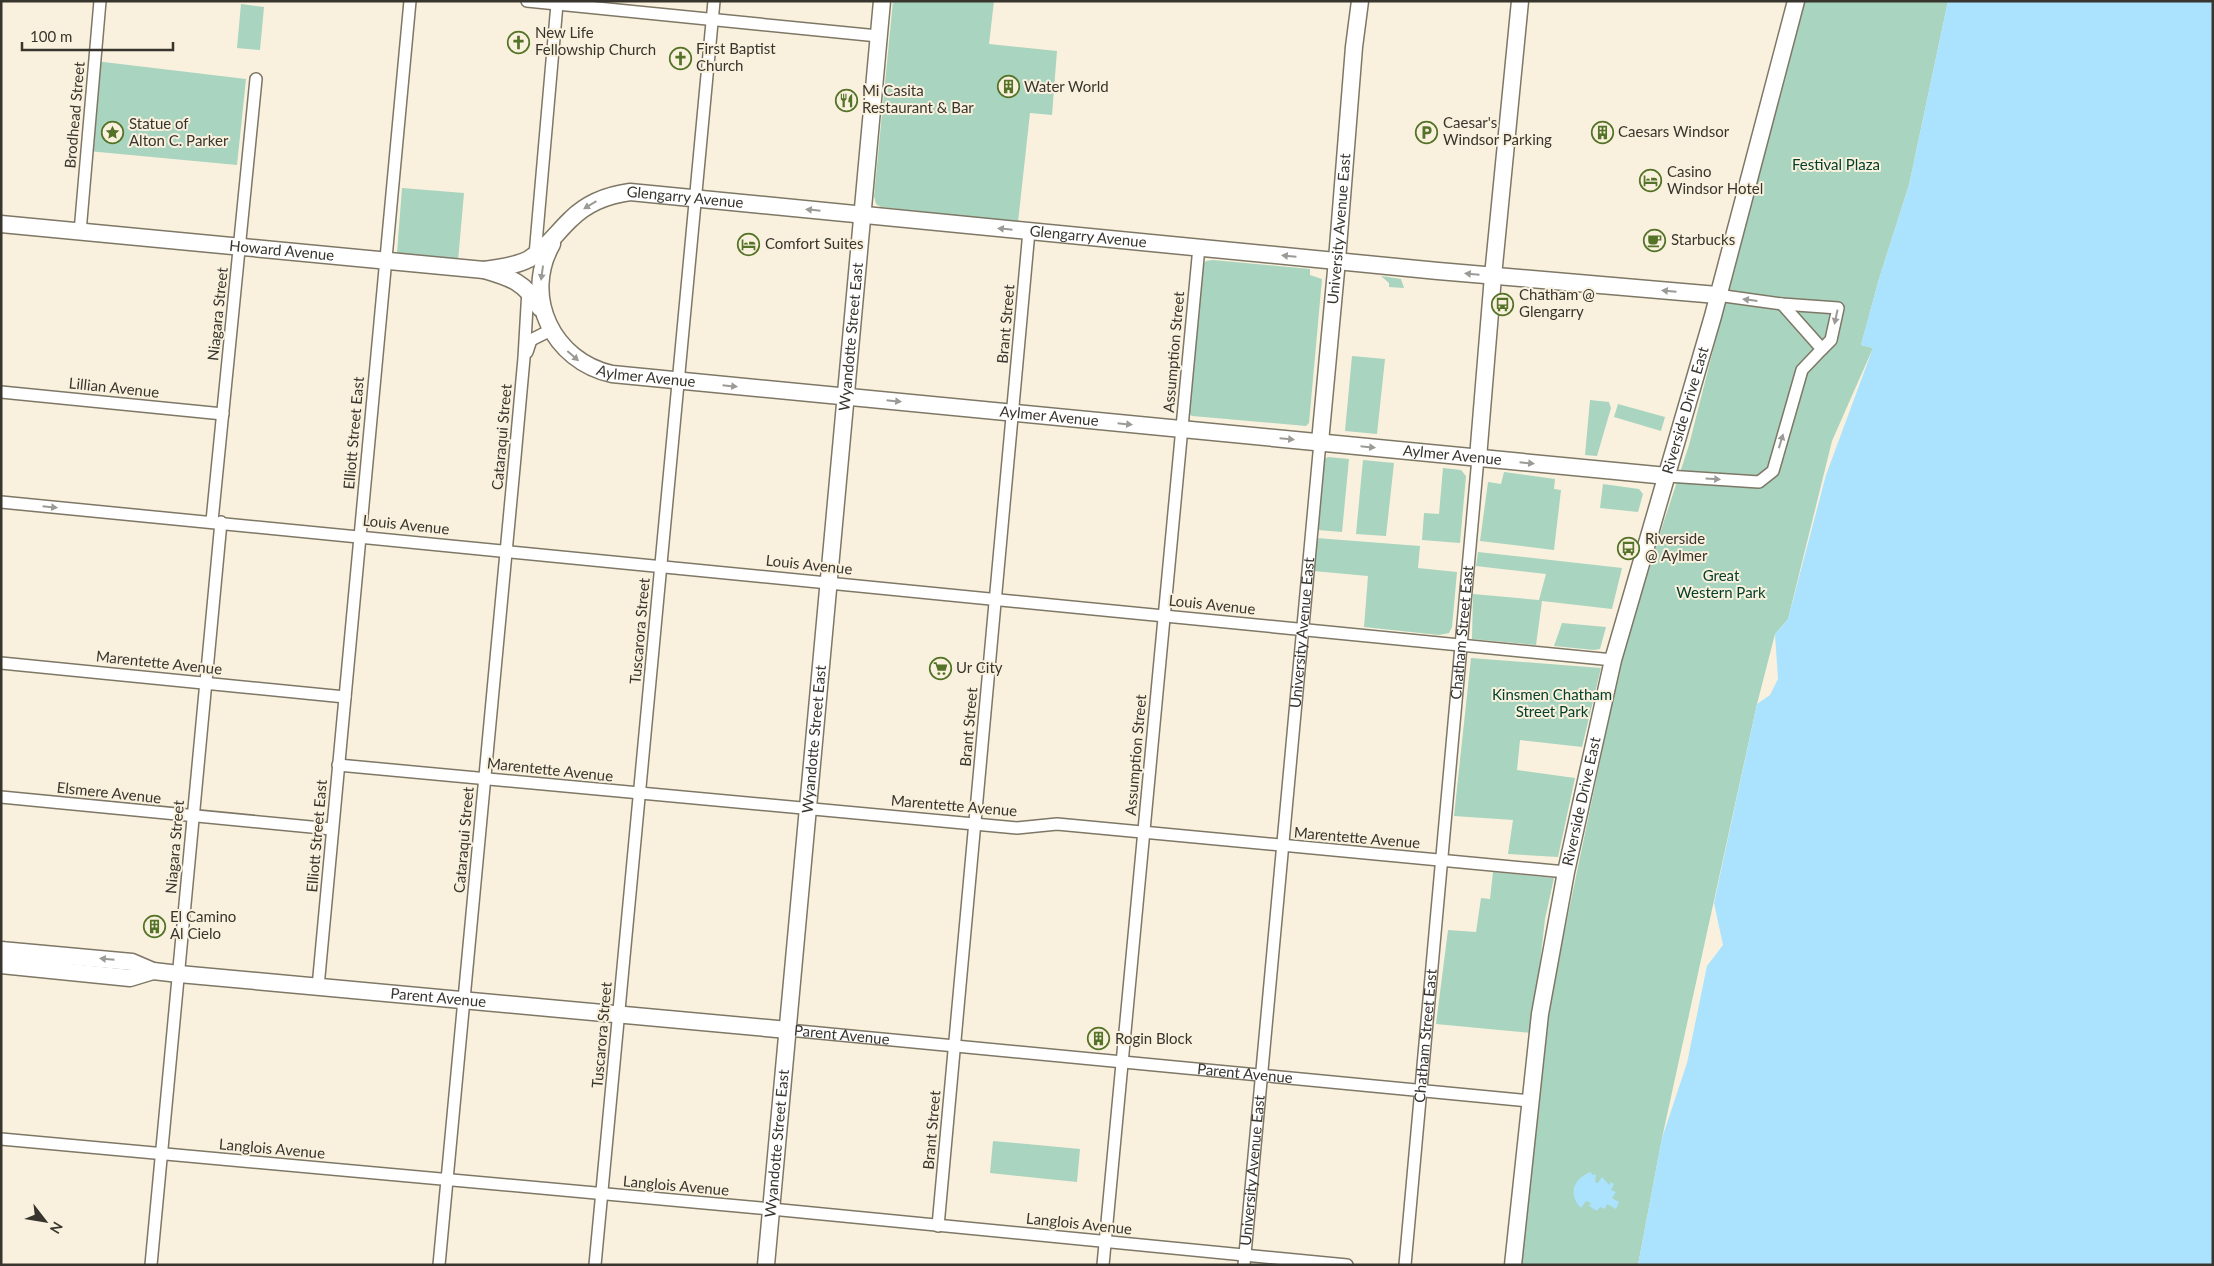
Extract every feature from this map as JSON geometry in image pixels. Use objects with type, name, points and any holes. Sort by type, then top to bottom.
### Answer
[{"type":"main road","name":"Wyandotte Street East","points":[[766,1265],[882,1]]},
{"type":"main road","name":"University Avenue East","points":[[1320,442],[1354,47],[1360,1]]},
{"type":"main road","name":"Chatham Street East","points":[[1478,458],[1493,276],[1520,1]]},
{"type":"main road","name":"Riverside Drive East","points":[[1513,1265],[1540,1014],[1566,872],[1613,660],[1667,476],[1796,1]]},
{"type":"main road","name":"Glengarry Avenue","points":[[484,270],[526,260],[535,255],[570,219],[583,209],[613,194],[630,192],[1493,276],[1717,295]]},
{"type":"main road","name":"Howard Avenue","points":[[1,224],[484,270],[510,278],[528,289],[548,323]]},
{"type":"main road","name":"Aylmer Avenue","points":[[558,233],[545,257],[541,273],[540,291],[548,323],[568,353],[592,369],[612,374],[1667,476]]},
{"type":"main road","name":"Parent Avenue","points":[[1,950],[56,963]]},
{"type":"main road","name":"Parent Avenue","points":[[1,965],[132,962],[153,971],[179,974],[788,1030]]},
{"type":"street","name":"Brodhead Street","points":[[80,232],[100,1]]},
{"type":"street","name":"Elliott Street East","points":[[318,986],[410,1]]},
{"type":"street","points":[[527,1],[878,36]]},
{"type":"street","name":"Tuscarora Street","points":[[595,1265],[714,1]]},
{"type":"street","points":[[535,255],[557,4]]},
{"type":"street","name":"Niagara Street","points":[[151,1265],[206,683],[223,414],[256,79]]},
{"type":"street","name":"Brant Street","points":[[938,1226],[1030,231]]},
{"type":"street","name":"Assumption Street","points":[[1103,1265],[1199,247]]},
{"type":"street","name":"Cataraqui Street","points":[[439,1265],[524,358],[528,289]]},
{"type":"street","points":[[1667,476],[1759,482],[1766,477],[1772,471],[1802,370],[1831,340],[1838,308],[1782,304],[1717,295]]},
{"type":"street","points":[[1782,304],[1822,349]]},
{"type":"street","name":"Cataraqui Street","points":[[524,358],[531,340],[548,323]]},
{"type":"street","name":"Lillian Avenue","points":[[1,392],[223,414]]},
{"type":"street","name":"University Avenue East","points":[[1244,1260],[1263,1075],[1320,442]]},
{"type":"street","name":"Chatham Street East","points":[[1405,1265],[1478,458]]},
{"type":"street","name":"Louis Avenue","points":[[1,502],[1613,660]]},
{"type":"street","name":"Marentette Avenue","points":[[1,663],[345,697]]},
{"type":"street","name":"Marentette Avenue","points":[[338,765],[1017,828],[1058,824],[1566,872]]},
{"type":"street","name":"Elsmere Avenue","points":[[1,797],[332,830]]},
{"type":"street","name":"Parent Avenue","points":[[788,1030],[1530,1101]]},
{"type":"street","name":"Langlois Avenue","points":[[1,1139],[1106,1241],[1244,1260],[1347,1265]]},
{"type":"green space","points":[[893,1],[994,1],[989,44],[1057,51],[1052,115],[1030,113],[1018,222],[881,207],[876,204],[874,196]]},
{"type":"green space","name":"Great Western Park","points":[[1803,1],[1948,1],[1909,185],[1879,279],[1861,345],[1873,348],[1832,441],[1788,619],[1775,634],[1757,704],[1662,1138],[1638,1265],[1519,1265],[1552,991],[1619,671],[1647,573],[1689,445],[1745,214]]},
{"type":"green space","points":[[241,4],[264,7],[260,50],[237,48]]},
{"type":"green space","points":[[95,61],[246,79],[237,165],[88,151]]},
{"type":"green space","points":[[402,188],[464,193],[458,261],[397,253]]},
{"type":"green space","points":[[1213,260],[1310,269],[1310,275],[1322,279],[1309,423],[1306,426],[1192,416],[1189,414],[1202,266],[1206,261]]},
{"type":"green space","points":[[1381,276],[1401,279],[1404,288],[1389,287],[1389,283]]},
{"type":"green space","points":[[1352,356],[1385,359],[1377,434],[1345,431]]},
{"type":"green space","points":[[1590,400],[1609,402],[1611,408],[1597,456],[1585,455]]},
{"type":"green space","points":[[1618,404],[1665,417],[1661,431],[1614,417]]},
{"type":"green space","points":[[1328,457],[1349,459],[1342,532],[1318,530],[1323,460]]},
{"type":"green space","points":[[1363,460],[1394,463],[1386,536],[1356,534]]},
{"type":"green space","points":[[1443,468],[1461,470],[1466,476],[1460,543],[1422,540],[1424,513],[1439,514]]},
{"type":"green space","points":[[1504,472],[1555,479],[1554,489],[1561,490],[1554,550],[1480,541],[1488,482],[1501,484]]},
{"type":"green space","points":[[1603,484],[1639,489],[1643,494],[1638,512],[1600,508]]},
{"type":"green space","points":[[1316,538],[1420,546],[1418,568],[1457,572],[1452,627],[1449,633],[1439,635],[1364,627],[1368,576],[1313,571]]},
{"type":"green space","points":[[1478,552],[1622,568],[1612,609],[1542,601],[1536,645],[1472,639],[1473,594],[1539,600],[1546,574],[1476,566]]},
{"type":"green space","points":[[1562,623],[1606,627],[1600,649],[1554,646]]},
{"type":"green space","name":"Kinsmen Chatham Street Park","points":[[1471,658],[1601,668],[1582,747],[1520,740],[1517,770],[1575,778],[1558,857],[1508,854],[1513,820],[1454,816]]},
{"type":"green space","points":[[1493,872],[1554,878],[1545,919],[1532,1033],[1436,1024],[1448,930],[1476,932],[1481,898],[1490,899]]},
{"type":"green space","points":[[993,1141],[1080,1149],[1077,1182],[990,1173]]},
{"type":"water","points":[[1948,1],[2213,1],[2213,1265],[1638,1265],[1662,1138],[1687,1063],[1707,966],[1723,945],[1714,903],[1757,704],[1770,695],[1778,679],[1775,634],[1788,619],[1826,475],[1873,348],[1861,345],[1879,279],[1909,185]]},
{"type":"water","points":[[1591,1172],[1592,1175],[1596,1174],[1595,1182],[1598,1183],[1602,1177],[1609,1185],[1611,1182],[1614,1184],[1611,1190],[1616,1192],[1612,1198],[1619,1202],[1616,1209],[1607,1204],[1605,1209],[1600,1207],[1597,1211],[1589,1206],[1591,1203],[1586,1201],[1581,1208],[1577,1203],[1574,1197],[1574,1187],[1580,1178]]},
{"type":"place","name":"New Life Fellowship Church","points":[[519,42]]},
{"type":"place","name":"First Baptist Church","points":[[680,58]]},
{"type":"place","name":"Water World","points":[[1008,87]]},
{"type":"place","name":"Mi Casita Restaurant & Bar","points":[[846,100]]},
{"type":"place","name":"Caesar's Windsor Parking","points":[[1427,132]]},
{"type":"place","name":"Caesars Windsor","points":[[1602,132]]},
{"type":"place","name":"Statue of Alton C. Parker","points":[[113,133]]},
{"type":"place","name":"Casino Windsor Hotel","points":[[1651,181]]},
{"type":"place","name":"Starbucks","points":[[1655,240]]},
{"type":"place","name":"Comfort Suites","points":[[749,244]]},
{"type":"place","name":"Chatham @ Glengarry","points":[[1503,304]]},
{"type":"place","name":"Riverside @ Aylmer","points":[[1629,548]]},
{"type":"place","name":"Ur City","points":[[940,668]]},
{"type":"place","name":"El Camino Al Cielo","points":[[154,926]]},
{"type":"place","name":"Rogin Block","points":[[1099,1039]]},
{"type":"park label","name":"Festival Plaza","points":[[1836,165]]}]
